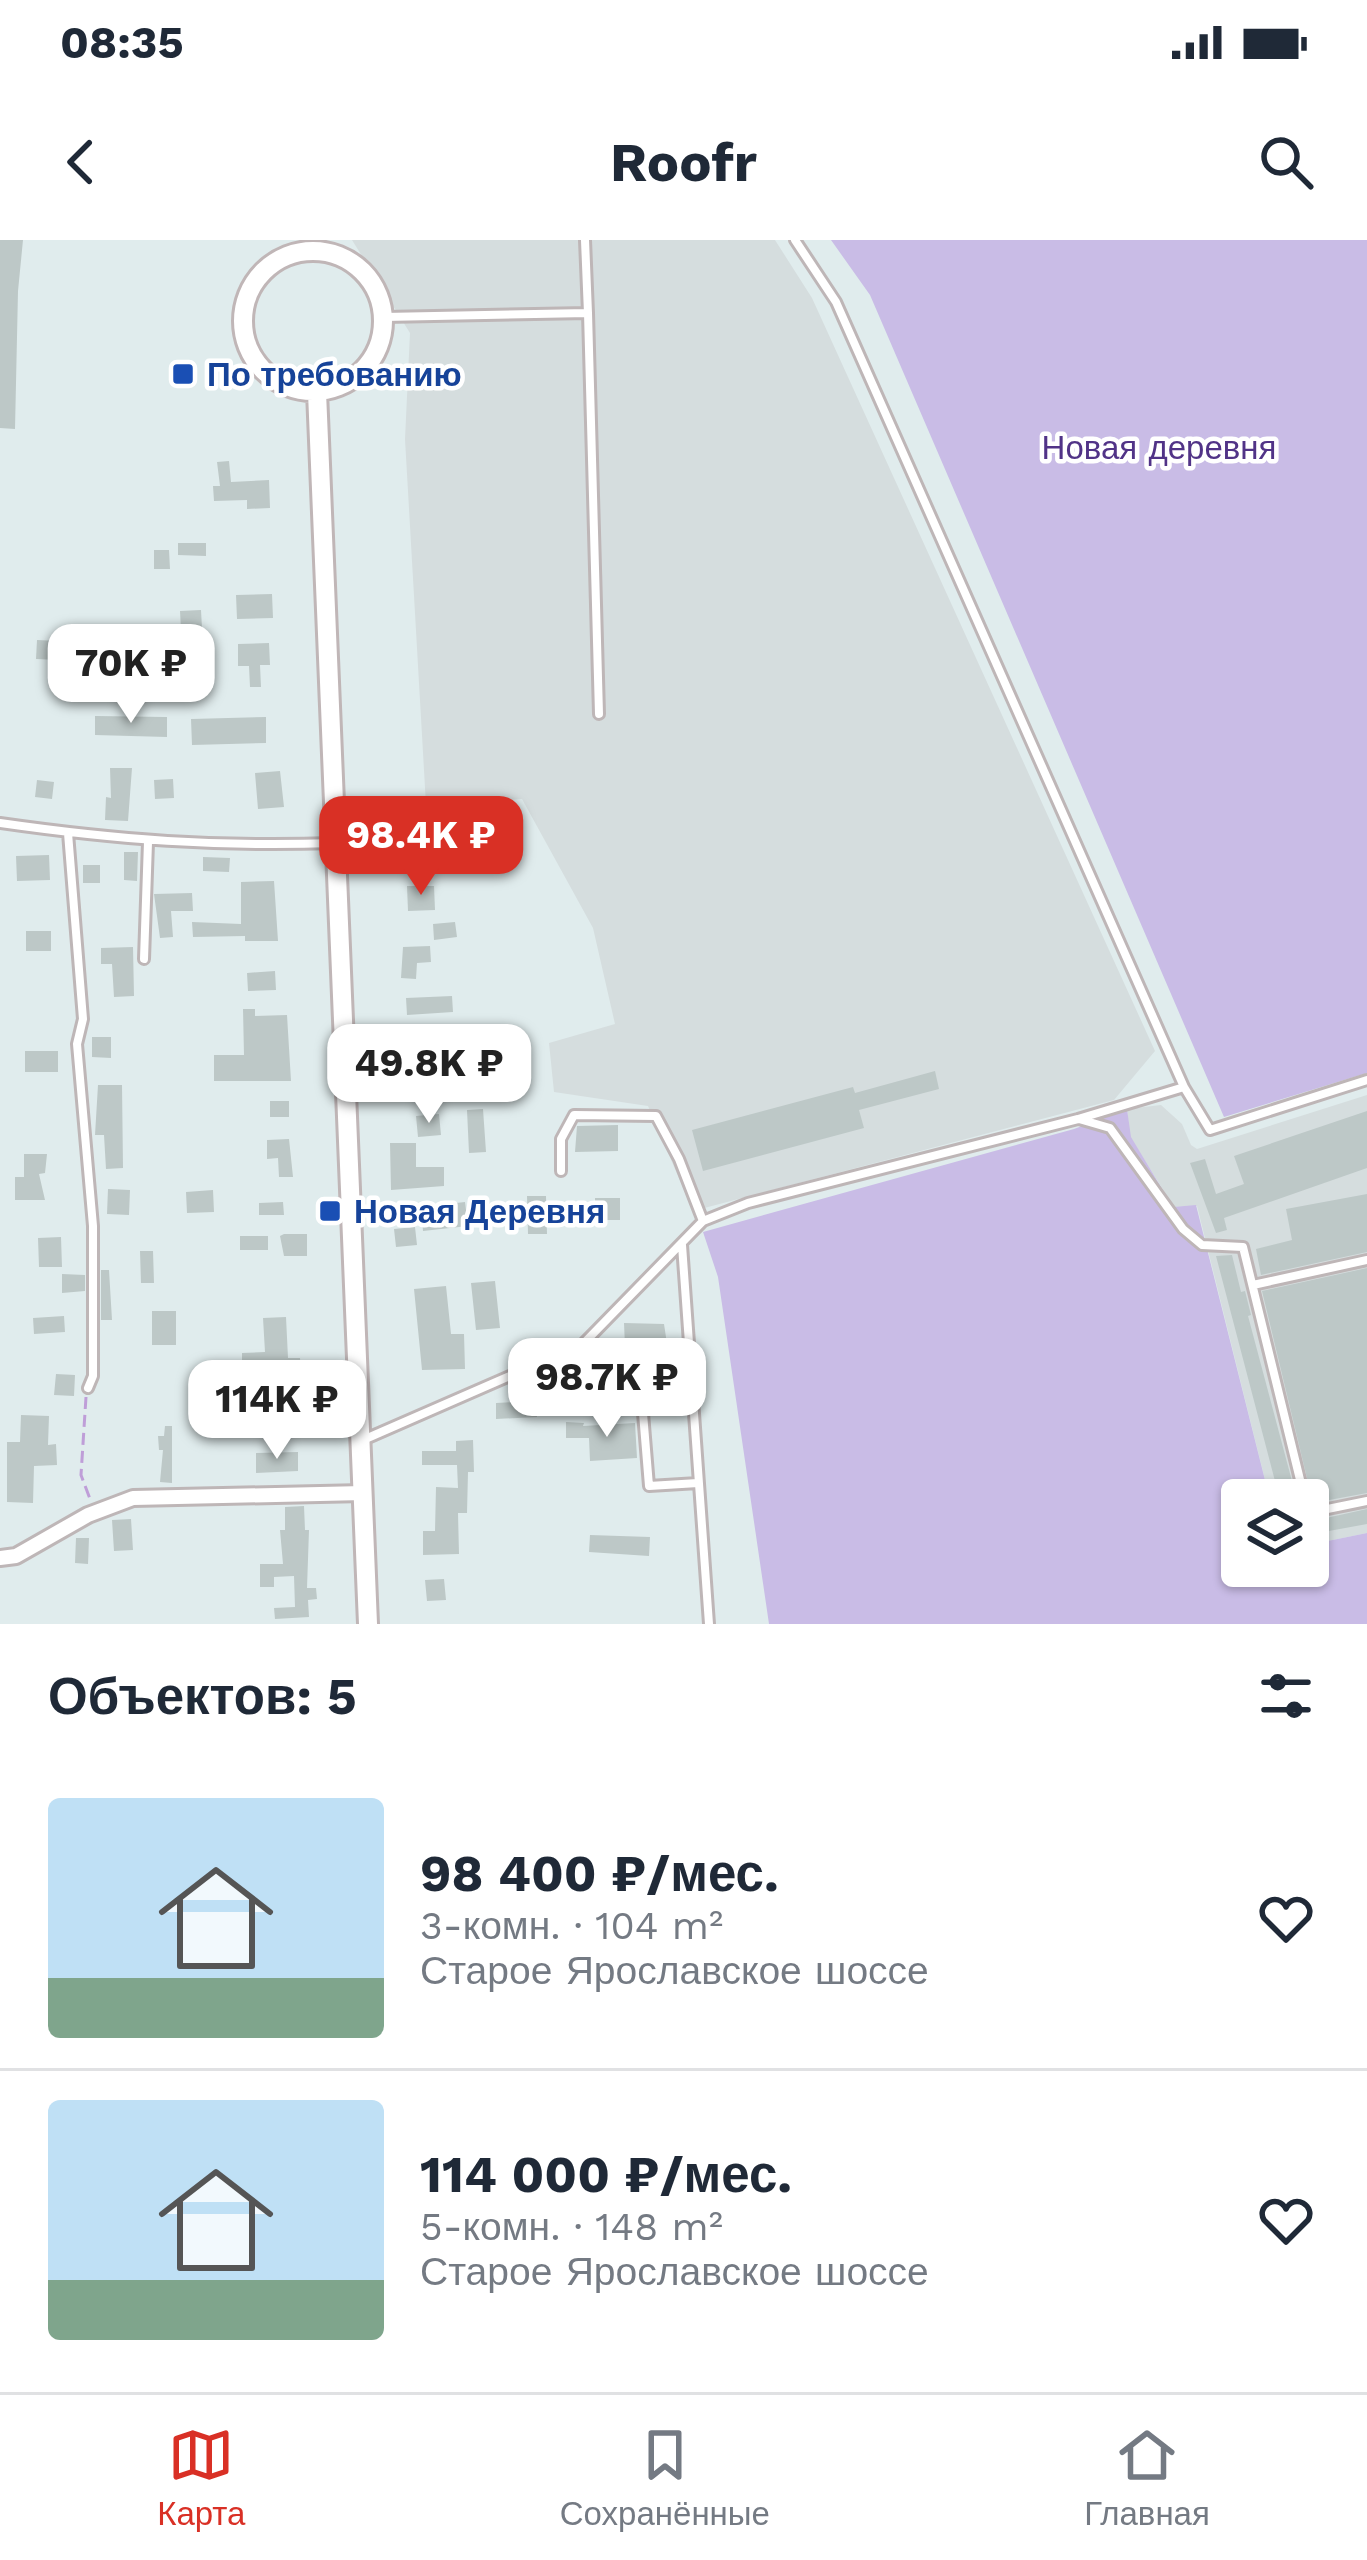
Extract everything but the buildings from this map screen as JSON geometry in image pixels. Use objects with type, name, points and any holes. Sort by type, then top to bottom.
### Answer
[{"type":"main road","points":[[310,245],[352,262],[369,277],[380,296],[384,317],[382,340],[373,360],[339,387],[317,392],[274,381],[258,366],[242,325],[244,303],[254,282],[268,266],[310,245]]},
{"type":"main road","points":[[317,392],[368,1624]]},
{"type":"street","points":[[0,1558],[16,1556],[95,1512],[133,1498],[364,1493]]},
{"type":"lane","points":[[585,240],[599,714]]},
{"type":"lane","points":[[794,240],[836,302],[1184,1088],[1210,1130],[1367,1080]]},
{"type":"lane","points":[[384,317],[588,313]]},
{"type":"lane","points":[[0,823],[148,842],[337,843]]},
{"type":"lane","points":[[68,832],[83,1019],[76,1044],[93,1226],[93,1357],[88,1388]]},
{"type":"lane","points":[[144,959],[148,842]]},
{"type":"lane","points":[[362,1441],[583,1344],[703,1221],[748,1203],[1184,1088]]},
{"type":"lane","points":[[561,1172],[562,1138],[574,1115],[656,1116],[703,1221]]},
{"type":"lane","points":[[1078,1119],[1110,1128],[1183,1229],[1202,1245],[1243,1247],[1300,1479]]},
{"type":"lane","points":[[682,1243],[709,1624]]},
{"type":"lane","points":[[1253,1285],[1367,1260]]},
{"type":"lane","points":[[583,1344],[641,1401],[650,1486],[698,1483]]},
{"type":"lane","points":[[1329,1509],[1367,1501]]},
{"type":"path","points":[[88,1388],[81,1475],[95,1512]]},
{"type":"shaded area","points":[[352,240],[775,240],[812,298],[1155,1051],[1114,1100],[693,1211],[648,1106],[554,1092],[549,1043],[615,1024],[593,928],[522,799],[426,805],[405,439],[410,333]]},
{"type":"shaded area","points":[[1367,1095],[1367,1533],[1329,1541],[1329,1479],[1265,1479],[1197,1206],[1174,1207],[1130,1137],[1127,1109],[1161,1105],[1182,1124],[1197,1149]]},
{"type":"green space","name":"Новая деревня","points":[[831,240],[1367,240],[1367,1073],[1224,1117],[870,295]]},
{"type":"green space","points":[[1127,1109],[1131,1137],[1173,1207],[1196,1205],[1265,1479],[1221,1479],[1221,1587],[1329,1587],[1329,1541],[1367,1533],[1367,1624],[769,1624],[718,1277],[703,1232],[1074,1129]]},
{"type":"place","name":"По требованию","points":[[183,374]]},
{"type":"place","name":"Новая Деревня","points":[[330,1211]]}]
